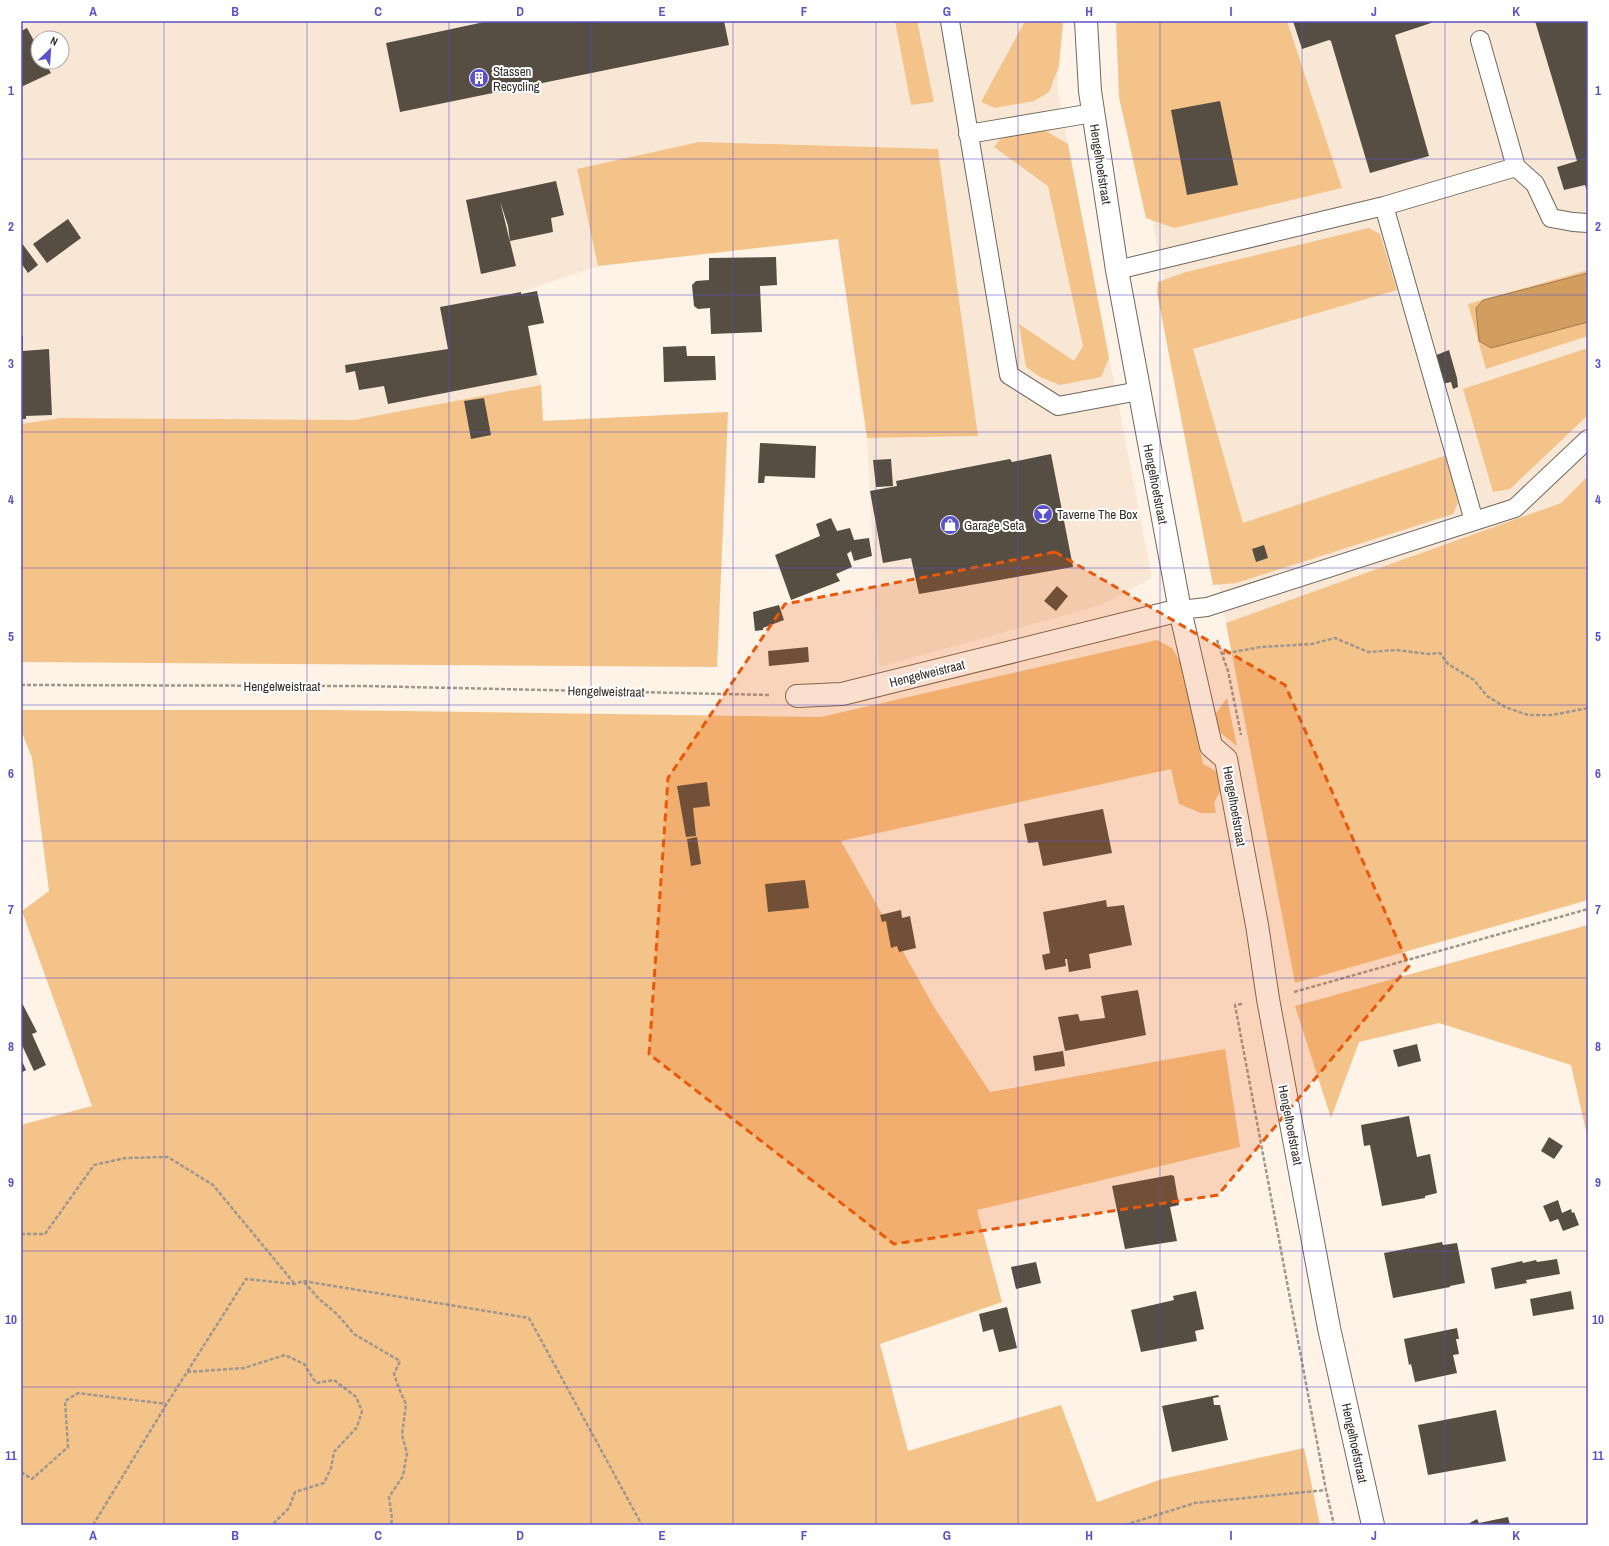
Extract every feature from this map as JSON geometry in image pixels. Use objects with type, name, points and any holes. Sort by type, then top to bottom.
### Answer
[{"type":"street","name":"Hengelhoefstraat","points":[[1086,21],[1090,91],[1117,270],[1180,610],[1211,746],[1226,759],[1268,999],[1329,1328],[1373,1525]]},
{"type":"street","name":"Hengelweistraat","points":[[797,696],[842,694],[1180,610]]},
{"type":"lane","points":[[950,21],[1009,375],[1058,406],[1139,391]]},
{"type":"lane","points":[[1480,40],[1516,167],[1535,184],[1551,218],[1588,223]]},
{"type":"lane","points":[[968,134],[1093,113]]},
{"type":"lane","points":[[1117,270],[1384,206],[1516,167]]},
{"type":"lane","points":[[1384,206],[1474,521]]},
{"type":"lane","points":[[1180,610],[1206,607],[1515,508],[1588,439]]},
{"type":"path","points":[[1221,654],[1261,648],[1312,644],[1335,638],[1368,652],[1397,650],[1429,654],[1440,653],[1448,664],[1474,680],[1486,696],[1505,707],[1528,714],[1552,715],[1588,708]]},
{"type":"path","name":"Hengelweistraat","points":[[21,685],[364,686],[797,696]]},
{"type":"path","points":[[1290,993],[1588,909]]},
{"type":"path","points":[[1246,1003],[1235,1005],[1326,1490],[1334,1525]]},
{"type":"path","points":[[21,1234],[45,1234],[94,1165],[125,1158],[168,1157],[213,1184],[294,1284]]},
{"type":"path","points":[[93,1525],[166,1404],[246,1279],[294,1284],[303,1281],[529,1318],[642,1525]]},
{"type":"path","points":[[303,1281],[319,1299],[337,1314],[354,1334],[400,1361],[394,1374],[406,1404],[402,1436],[407,1453],[403,1476],[389,1497],[392,1519],[390,1525]]},
{"type":"path","points":[[186,1372],[244,1368],[285,1355],[304,1364],[316,1383],[334,1380],[356,1397],[362,1411],[357,1427],[334,1452],[331,1468],[324,1483],[295,1492],[289,1508],[272,1525]]},
{"type":"path","points":[[21,1472],[32,1479],[68,1447],[65,1401],[78,1393],[166,1404]]},
{"type":"path","points":[[1125,1525],[1195,1503],[1326,1490]]},
{"type":"highlighted area","points":[[1055,552],[1285,685],[1409,966],[1218,1195],[894,1244],[649,1054],[668,778],[785,604]]},
{"type":"shaded area","points":[[21,21],[1063,21],[1057,88],[1152,578],[1101,605],[879,667],[867,438],[978,436],[938,149],[577,169],[598,266],[521,292],[541,385],[353,420],[61,418],[21,424]]},
{"type":"shaded area","points":[[895,21],[917,21],[934,102],[911,105]]},
{"type":"shaded area","points":[[1025,21],[1063,21],[1059,66],[1049,92],[1034,101],[995,108],[981,102]]},
{"type":"shaded area","points":[[1116,21],[1287,21],[1342,188],[1174,228],[1146,218],[1119,97]]},
{"type":"shaded area","points":[[1121,21],[1588,21],[1588,519],[1226,623],[1156,239],[1125,79]]},
{"type":"shaded area","points":[[1044,130],[1068,144],[1109,358],[1101,377],[1060,385],[1040,377],[1026,367],[1019,324],[1074,361],[1083,346],[1048,186],[994,147],[1002,137]]},
{"type":"shaded area","points":[[699,142],[938,149],[978,436],[867,438],[838,239],[598,266],[577,169]]},
{"type":"shaded area","points":[[1369,228],[1380,234],[1397,290],[1193,349],[1243,523],[1447,455],[1458,503],[1453,514],[1236,583],[1213,585],[1157,292],[1158,282],[1186,272]]},
{"type":"shaded area","points":[[1588,270],[1588,336],[1486,369],[1468,304]]},
{"type":"shaded area","points":[[1588,273],[1588,322],[1491,348],[1479,341],[1476,308],[1483,300]]},
{"type":"shaded area","points":[[1588,348],[1588,415],[1510,489],[1493,492],[1463,389]]},
{"type":"shaded area","points":[[541,385],[543,421],[728,412],[717,667],[21,662],[21,424],[61,418],[353,420]]},
{"type":"shaded area","points":[[1588,476],[1588,900],[1295,983],[1226,623],[1561,503]]},
{"type":"shaded area","points":[[1157,640],[1172,648],[1182,665],[1203,764],[1221,774],[1223,786],[1214,803],[1216,813],[1201,813],[1179,804],[1171,769],[841,841],[934,1007],[990,1092],[1225,1049],[1240,1147],[977,1210],[1002,1302],[880,1344],[908,1451],[1061,1405],[1097,1502],[1162,1479],[1304,1448],[1320,1525],[21,1525],[21,1125],[92,1106],[22,911],[49,891],[32,758],[21,730],[21,710],[332,710],[821,717]]},
{"type":"shaded area","points":[[1227,698],[1237,746],[1222,734],[1215,725],[1216,713]]},
{"type":"shaded area","points":[[1588,925],[1588,1139],[1571,1065],[1439,1023],[1359,1042],[1331,1118],[1295,1006]]},
{"type":"building","name":"Stassen Recycling","points":[[489,21],[724,21],[729,45],[400,112],[386,43]]},
{"type":"building","points":[[1293,21],[1437,21],[1395,35],[1429,156],[1370,173],[1331,41],[1329,40],[1302,49]]},
{"type":"building","points":[[1535,21],[1588,21],[1588,194],[1585,185],[1564,190],[1557,167],[1577,161]]},
{"type":"building","points":[[27,28],[30,33],[30,70],[49,70],[51,73],[21,87],[21,31]]},
{"type":"building","points":[[1220,101],[1238,185],[1187,195],[1171,110]]},
{"type":"building","points":[[556,181],[564,215],[551,218],[553,232],[510,241],[508,226],[500,201],[516,266],[481,274],[466,200]]},
{"type":"building","points":[[68,219],[81,238],[47,263],[33,244]]},
{"type":"building","points":[[21,242],[38,265],[28,273],[21,263]]},
{"type":"building","points":[[776,257],[777,285],[760,286],[762,332],[711,334],[710,308],[698,309],[694,306],[692,285],[696,281],[709,280],[709,258]]},
{"type":"building","points":[[537,291],[544,323],[528,326],[537,375],[388,404],[384,386],[359,390],[355,371],[346,373],[345,365],[448,349],[440,307],[521,292],[521,294]]},
{"type":"building","points":[[21,334],[23,336],[23,351],[49,349],[52,415],[26,416],[26,419],[21,419]]},
{"type":"building","points":[[686,346],[687,356],[715,356],[716,380],[664,382],[663,347]]},
{"type":"building","points":[[1449,350],[1458,387],[1453,389],[1451,382],[1442,384],[1434,356]]},
{"type":"building","points":[[484,398],[491,435],[471,439],[464,401]]},
{"type":"building","points":[[760,443],[816,446],[815,478],[765,476],[764,483],[758,483]]},
{"type":"building","name":"Garage Seta","points":[[1051,454],[1073,567],[919,594],[911,558],[883,563],[870,491],[897,486],[896,481],[1010,459],[1012,462]]},
{"type":"building","points":[[891,459],[893,486],[876,487],[873,460]]},
{"type":"building","points":[[831,518],[837,531],[850,528],[854,540],[869,538],[872,556],[854,561],[851,551],[847,554],[852,567],[836,574],[840,581],[791,600],[775,555],[820,536],[816,524]]},
{"type":"building","points":[[1264,545],[1268,558],[1256,562],[1252,549]]},
{"type":"building","points":[[1057,586],[1068,596],[1056,611],[1044,601]]},
{"type":"building","points":[[779,605],[784,620],[763,628],[763,630],[755,631],[753,612]]},
{"type":"building","points":[[808,647],[809,662],[769,666],[768,651]]},
{"type":"building","points":[[707,782],[710,806],[693,808],[696,836],[686,837],[677,786]]},
{"type":"building","points":[[1103,809],[1112,853],[1043,866],[1038,842],[1028,843],[1024,824]]},
{"type":"building","points":[[697,837],[701,864],[691,866],[687,839]]},
{"type":"building","points":[[805,880],[809,908],[768,912],[765,884]]},
{"type":"building","points":[[1106,900],[1107,907],[1124,905],[1132,945],[1089,954],[1091,968],[1069,972],[1067,959],[1065,959],[1066,966],[1045,970],[1042,955],[1050,953],[1043,912]]},
{"type":"building","points":[[901,910],[902,918],[910,916],[916,948],[899,952],[897,946],[891,948],[886,921],[882,922],[880,915]]},
{"type":"building","points":[[1138,990],[1146,1035],[1065,1051],[1058,1017],[1078,1014],[1080,1021],[1105,1018],[1101,996]]},
{"type":"building","points":[[21,1001],[37,1032],[32,1034],[46,1065],[34,1071],[21,1043]]},
{"type":"building","points":[[1417,1044],[1421,1061],[1398,1067],[1393,1050]]},
{"type":"building","points":[[1063,1051],[1065,1066],[1035,1071],[1033,1056]]},
{"type":"building","points":[[21,1059],[26,1070],[21,1073]]},
{"type":"building","points":[[1409,1116],[1417,1157],[1430,1154],[1437,1193],[1425,1196],[1425,1198],[1382,1206],[1370,1145],[1364,1146],[1361,1125]]},
{"type":"building","points":[[1549,1137],[1563,1146],[1554,1159],[1541,1151]]},
{"type":"building","points":[[1171,1175],[1174,1176],[1179,1205],[1170,1207],[1177,1241],[1125,1249],[1112,1186]]},
{"type":"building","points":[[1558,1200],[1562,1213],[1571,1209],[1572,1213],[1574,1212],[1579,1225],[1563,1231],[1558,1219],[1550,1222],[1543,1206]]},
{"type":"building","points":[[1442,1242],[1443,1245],[1457,1243],[1465,1283],[1393,1298],[1384,1253]]},
{"type":"building","points":[[1557,1259],[1560,1274],[1526,1280],[1527,1283],[1495,1289],[1491,1268],[1522,1261],[1523,1263],[1536,1260],[1537,1262]]},
{"type":"building","points":[[1036,1262],[1041,1283],[1016,1289],[1011,1267]]},
{"type":"building","points":[[1196,1291],[1204,1329],[1195,1331],[1197,1341],[1141,1352],[1131,1310],[1174,1300],[1173,1296]]},
{"type":"building","points":[[1571,1291],[1574,1309],[1533,1316],[1530,1299]]},
{"type":"building","points":[[1007,1307],[1017,1348],[999,1352],[993,1329],[983,1332],[979,1314]]},
{"type":"building","points":[[1457,1328],[1459,1339],[1456,1339],[1459,1354],[1453,1355],[1457,1373],[1415,1382],[1411,1364],[1409,1365],[1404,1339]]},
{"type":"building","points":[[1218,1395],[1219,1397],[1213,1398],[1214,1405],[1220,1405],[1228,1440],[1172,1452],[1162,1406]]},
{"type":"building","points":[[1496,1410],[1506,1461],[1428,1475],[1418,1425]]},
{"type":"building","points":[[1508,1517],[1510,1525],[1466,1525],[1477,1519],[1479,1523]]},
{"type":"place","name":"Stassen Recycling","points":[[479,78]]},
{"type":"place","name":"Taverne The Box","points":[[1043,514]]},
{"type":"place","name":"Garage Seta","points":[[950,525]]}]
